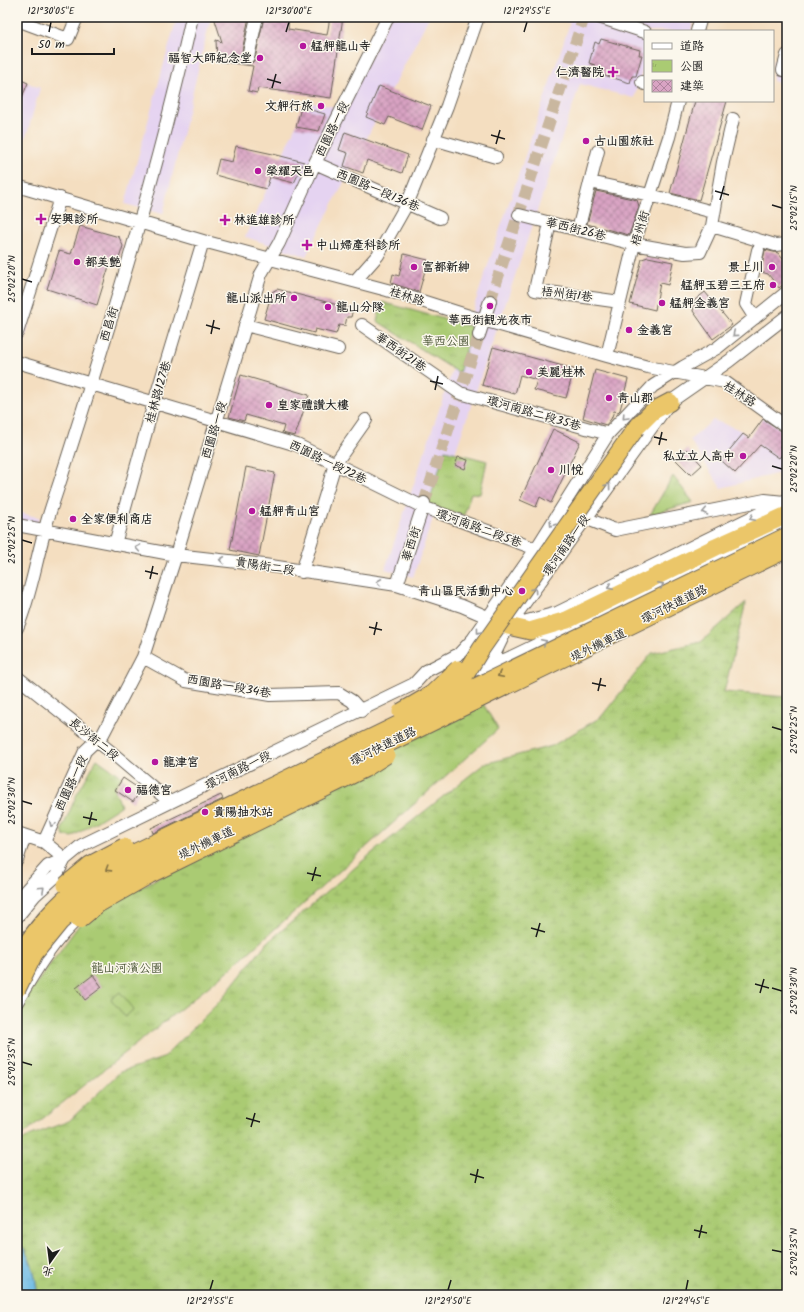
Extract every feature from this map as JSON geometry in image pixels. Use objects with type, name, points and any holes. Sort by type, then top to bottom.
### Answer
[{"type":"highway","points":[[18,986],[76,922],[98,904],[149,875],[364,769],[391,752],[440,705],[467,672],[481,649],[636,428],[653,411],[670,402]]},
{"type":"highway","points":[[508,626],[530,630],[567,620],[716,547],[786,506]]},
{"type":"highway","name":"環河快速道路","points":[[17,958],[30,937],[60,905],[80,887],[132,854],[787,536]]},
{"type":"highway","name":"環河快速道路","points":[[18,986],[34,954],[60,922],[90,895],[139,865],[787,549]]},
{"type":"highway","points":[[17,937],[22,929],[53,895],[90,865],[135,841],[403,711],[432,694],[481,649]]},
{"type":"street","points":[[17,20],[68,39],[77,17]]},
{"type":"street","name":"西昌街","points":[[17,628],[25,610],[44,531],[91,385],[139,223],[182,61],[192,17]]},
{"type":"street","points":[[248,57],[257,17]]},
{"type":"street","name":"西園路一段","points":[[44,842],[85,751],[103,734],[143,657],[176,555],[260,274],[270,259],[315,163],[388,17]]},
{"type":"street","points":[[355,281],[378,255],[408,202],[424,167],[478,17]]},
{"type":"street","points":[[599,17],[644,32]]},
{"type":"street","points":[[697,30],[701,17]]},
{"type":"street","points":[[781,69],[787,55]]},
{"type":"street","name":"梧州街","points":[[606,356],[634,244],[678,102]]},
{"type":"street","points":[[733,119],[712,226],[775,245],[786,242]]},
{"type":"street","points":[[433,139],[496,157]]},
{"type":"street","points":[[578,230],[598,151]]},
{"type":"street","name":"西園路一段136巷","points":[[315,163],[408,202],[440,218]]},
{"type":"street","points":[[590,182],[650,195],[714,212]]},
{"type":"street","name":"桂林路","points":[[17,186],[203,241],[355,281],[606,356],[725,382],[787,427]]},
{"type":"street","points":[[17,333],[60,198]]},
{"type":"street","name":"華西街26巷","points":[[519,215],[634,244],[685,253],[700,252],[712,226]]},
{"type":"street","name":"梧州街1巷","points":[[550,223],[535,290],[620,302]]},
{"type":"street","name":"桂林路127巷","points":[[115,544],[154,403],[203,241]]},
{"type":"street","points":[[755,318],[746,304],[758,250]]},
{"type":"street","name":"環河南路一段","points":[[17,917],[35,895],[56,876],[65,860],[82,845],[414,684],[426,672],[459,654],[489,617],[536,549],[608,434],[653,386],[674,372],[717,348],[787,292]]},
{"type":"street","points":[[479,335],[490,301]]},
{"type":"street","name":"環河南路一段","points":[[414,684],[431,684],[482,667],[496,651],[508,626],[670,402],[746,349],[787,316]]},
{"type":"street","points":[[245,325],[338,349]]},
{"type":"street","name":"華西街21巷","points":[[362,325],[460,393]]},
{"type":"street","name":"西園路一段72巷","points":[[17,362],[297,445],[423,505]]},
{"type":"street","name":"環河南路二段35巷","points":[[460,393],[608,434]]},
{"type":"street","points":[[302,572],[335,464],[366,420]]},
{"type":"street","points":[[585,518],[615,530],[765,500],[786,506]]},
{"type":"street","name":"環河南路二段5巷","points":[[423,505],[536,549]]},
{"type":"street","name":"華西街","points":[[397,585],[423,505]]},
{"type":"street","points":[[508,626],[557,614],[786,506]]},
{"type":"street","points":[[482,667],[507,660],[787,524]]},
{"type":"street","name":"貴陽街二段","points":[[17,525],[176,555],[264,565],[302,572],[397,585],[462,606],[508,626]]},
{"type":"street","name":"堤外機車道","points":[[17,1002],[43,957],[65,929],[95,903],[144,874],[401,747],[431,728],[544,671],[787,554]]},
{"type":"street","name":"西園路一段34巷","points":[[143,657],[186,681],[270,695],[340,693],[352,701],[360,711]]},
{"type":"street","name":"長沙街二段","points":[[17,677],[170,802]]},
{"type":"street","name":"堤外機車道","points":[[18,986],[38,951],[56,929],[91,896],[140,866],[241,816],[397,741],[431,728]]},
{"type":"street","points":[[17,860],[21,834],[44,842],[65,860]]},
{"type":"street","name":"環河南路一段","points":[[17,900],[48,866],[65,860]]},
{"type":"shaded area","points":[[177,17],[211,17],[163,214],[125,204]]},
{"type":"shaded area","points":[[390,17],[429,17],[306,256],[245,237],[307,101],[344,109]]},
{"type":"shaded area","name":"華西街観光夜市","points":[[552,17],[695,17],[691,30],[644,30],[644,64],[634,98],[580,84],[413,577],[385,569],[570,23]]},
{"type":"shaded area","points":[[774,60],[787,64],[787,85],[774,81]]},
{"type":"shaded area","points":[[17,78],[40,88],[28,131],[17,157]]},
{"type":"shaded area","points":[[17,322],[29,325],[17,368]]},
{"type":"shaded area","name":"私立立人高中","points":[[764,417],[787,433],[787,471],[721,488],[690,440],[713,420],[738,429],[749,437]]},
{"type":"shaded area","points":[[17,512],[40,518],[36,524],[17,520]]},
{"type":"green space","name":"華西公園","points":[[382,302],[473,327],[459,373],[377,321]]},
{"type":"green space","points":[[445,450],[487,461],[480,494],[471,493],[464,515],[428,506]]},
{"type":"green space","points":[[673,476],[693,502],[650,515]]},
{"type":"green space","points":[[746,602],[724,692],[787,697],[787,1295],[37,1295],[36,1281],[32,1266],[26,1252],[17,1241],[17,1145],[29,1136],[69,1121],[120,1072],[163,1058],[221,1000],[266,944],[372,853],[484,764],[552,746],[601,717],[652,653],[701,642]]},
{"type":"green space","name":"龍山河濱公園","points":[[482,702],[498,729],[228,971],[17,1139],[17,1010],[84,918]]},
{"type":"green space","points":[[97,759],[122,777],[114,787],[121,806],[72,837],[64,836],[62,829],[77,794]]},
{"type":"green space","points":[[120,992],[134,1009],[125,1017],[111,999]]},
{"type":"water","points":[[17,1241],[26,1252],[32,1266],[36,1281],[37,1295],[17,1295]]},
{"type":"building","points":[[214,17],[249,17],[241,56],[243,62],[247,64],[253,62],[255,59],[264,17],[289,17],[288,29],[327,35],[330,17],[343,17],[331,98],[258,88],[257,93],[248,91],[253,66],[217,61],[216,40],[222,42]]},
{"type":"building","name":"仁濟醫院","points":[[601,39],[640,50],[639,55],[642,55],[636,76],[632,76],[630,83],[594,72],[595,65],[589,63],[595,42],[599,44]]},
{"type":"building","points":[[17,78],[28,83],[17,109]]},
{"type":"building","points":[[379,86],[431,106],[422,130],[389,117],[385,125],[366,117]]},
{"type":"building","points":[[695,102],[727,102],[699,200],[670,193]]},
{"type":"building","points":[[301,107],[325,114],[319,131],[296,127]]},
{"type":"building","points":[[345,132],[408,155],[402,173],[367,160],[363,173],[344,166],[348,153],[339,150]]},
{"type":"building","name":"榮耀天邑","points":[[236,146],[304,162],[294,183],[270,177],[266,189],[215,175],[219,159],[232,162]]},
{"type":"building","points":[[596,191],[637,200],[639,206],[629,235],[587,224]]},
{"type":"building","name":"都美艷","points":[[80,226],[119,237],[123,246],[117,265],[110,263],[97,305],[47,289],[59,251],[71,254]]},
{"type":"building","name":"景上川","points":[[765,250],[778,253],[787,264],[787,281],[779,288],[768,274],[761,272]]},
{"type":"building","name":"富都新紳","points":[[404,254],[428,260],[419,292],[391,283],[393,274],[399,276]]},
{"type":"building","points":[[648,257],[673,262],[668,285],[660,283],[655,310],[630,304],[642,259]]},
{"type":"building","points":[[277,289],[353,309],[351,317],[347,317],[345,326],[339,325],[336,334],[315,329],[314,333],[264,319],[272,292]]},
{"type":"building","points":[[705,292],[732,325],[713,339],[693,311],[695,300]]},
{"type":"building","name":"美麗桂林","points":[[493,347],[574,369],[566,398],[534,390],[537,380],[520,375],[515,394],[482,385]]},
{"type":"building","name":"青山郡","points":[[595,370],[628,379],[620,410],[618,412],[614,411],[611,419],[606,425],[583,418]]},
{"type":"building","name":"皇家禮讚大樓","points":[[241,375],[309,395],[295,436],[282,433],[284,426],[246,415],[244,421],[229,417]]},
{"type":"building","points":[[763,419],[787,434],[780,447],[785,451],[779,458],[760,445],[735,473],[721,460],[743,434],[749,438]]},
{"type":"building","name":"川悅","points":[[553,429],[580,442],[551,503],[540,497],[536,507],[520,500]]},
{"type":"building","points":[[687,449],[702,465],[691,475],[676,460]]},
{"type":"building","points":[[458,457],[468,460],[465,469],[455,465]]},
{"type":"building","name":"艋舺青山宮","points":[[246,467],[275,473],[259,556],[230,550]]},
{"type":"building","name":"福德宮","points":[[123,778],[141,790],[133,802],[115,790]]},
{"type":"building","points":[[221,795],[223,799],[153,833],[151,828]]},
{"type":"building","points":[[93,975],[102,987],[85,1000],[76,988]]},
{"type":"tunnel","points":[[490,301],[584,17]]},
{"type":"tunnel","points":[[424,503],[479,335]]},
{"type":"place","name":"艋舺龍山寺","points":[[303,46]]},
{"type":"place","name":"福智大師紀念堂","points":[[260,58]]},
{"type":"place","name":"仁濟醫院","points":[[613,72]]},
{"type":"place","name":"文舺行旅","points":[[321,106]]},
{"type":"place","name":"古山園旅社","points":[[586,141]]},
{"type":"place","name":"榮耀天邑","points":[[258,171]]},
{"type":"place","name":"安興診所","points":[[41,219]]},
{"type":"place","name":"林進雄診所","points":[[225,220]]},
{"type":"place","name":"中山婦產科診所","points":[[307,245]]},
{"type":"place","name":"都美艷","points":[[77,262]]},
{"type":"place","name":"富都新紳","points":[[414,267]]},
{"type":"place","name":"景上川","points":[[772,267]]},
{"type":"place","name":"艋舺玉碧三王府","points":[[773,285]]},
{"type":"place","name":"龍山派出所","points":[[294,298]]},
{"type":"place","name":"艋舺金義宮","points":[[662,303]]},
{"type":"place","name":"華西街観光夜市","points":[[490,306]]},
{"type":"place","name":"龍山分隊","points":[[328,307]]},
{"type":"place","name":"金義宮","points":[[629,330]]},
{"type":"place","name":"美麗桂林","points":[[529,372]]},
{"type":"place","name":"青山郡","points":[[609,398]]},
{"type":"place","name":"皇家禮讚大樓","points":[[269,405]]},
{"type":"place","name":"私立立人高中","points":[[743,456]]},
{"type":"place","name":"川悅","points":[[551,470]]},
{"type":"place","name":"艋舺青山宮","points":[[252,511]]},
{"type":"place","name":"全家便利商店","points":[[73,519]]},
{"type":"place","name":"青山區民活動中心","points":[[522,591]]},
{"type":"place","name":"龍津宮","points":[[155,762]]},
{"type":"place","name":"福德宮","points":[[128,790]]},
{"type":"place","name":"貴陽抽水站","points":[[205,812]]}]
